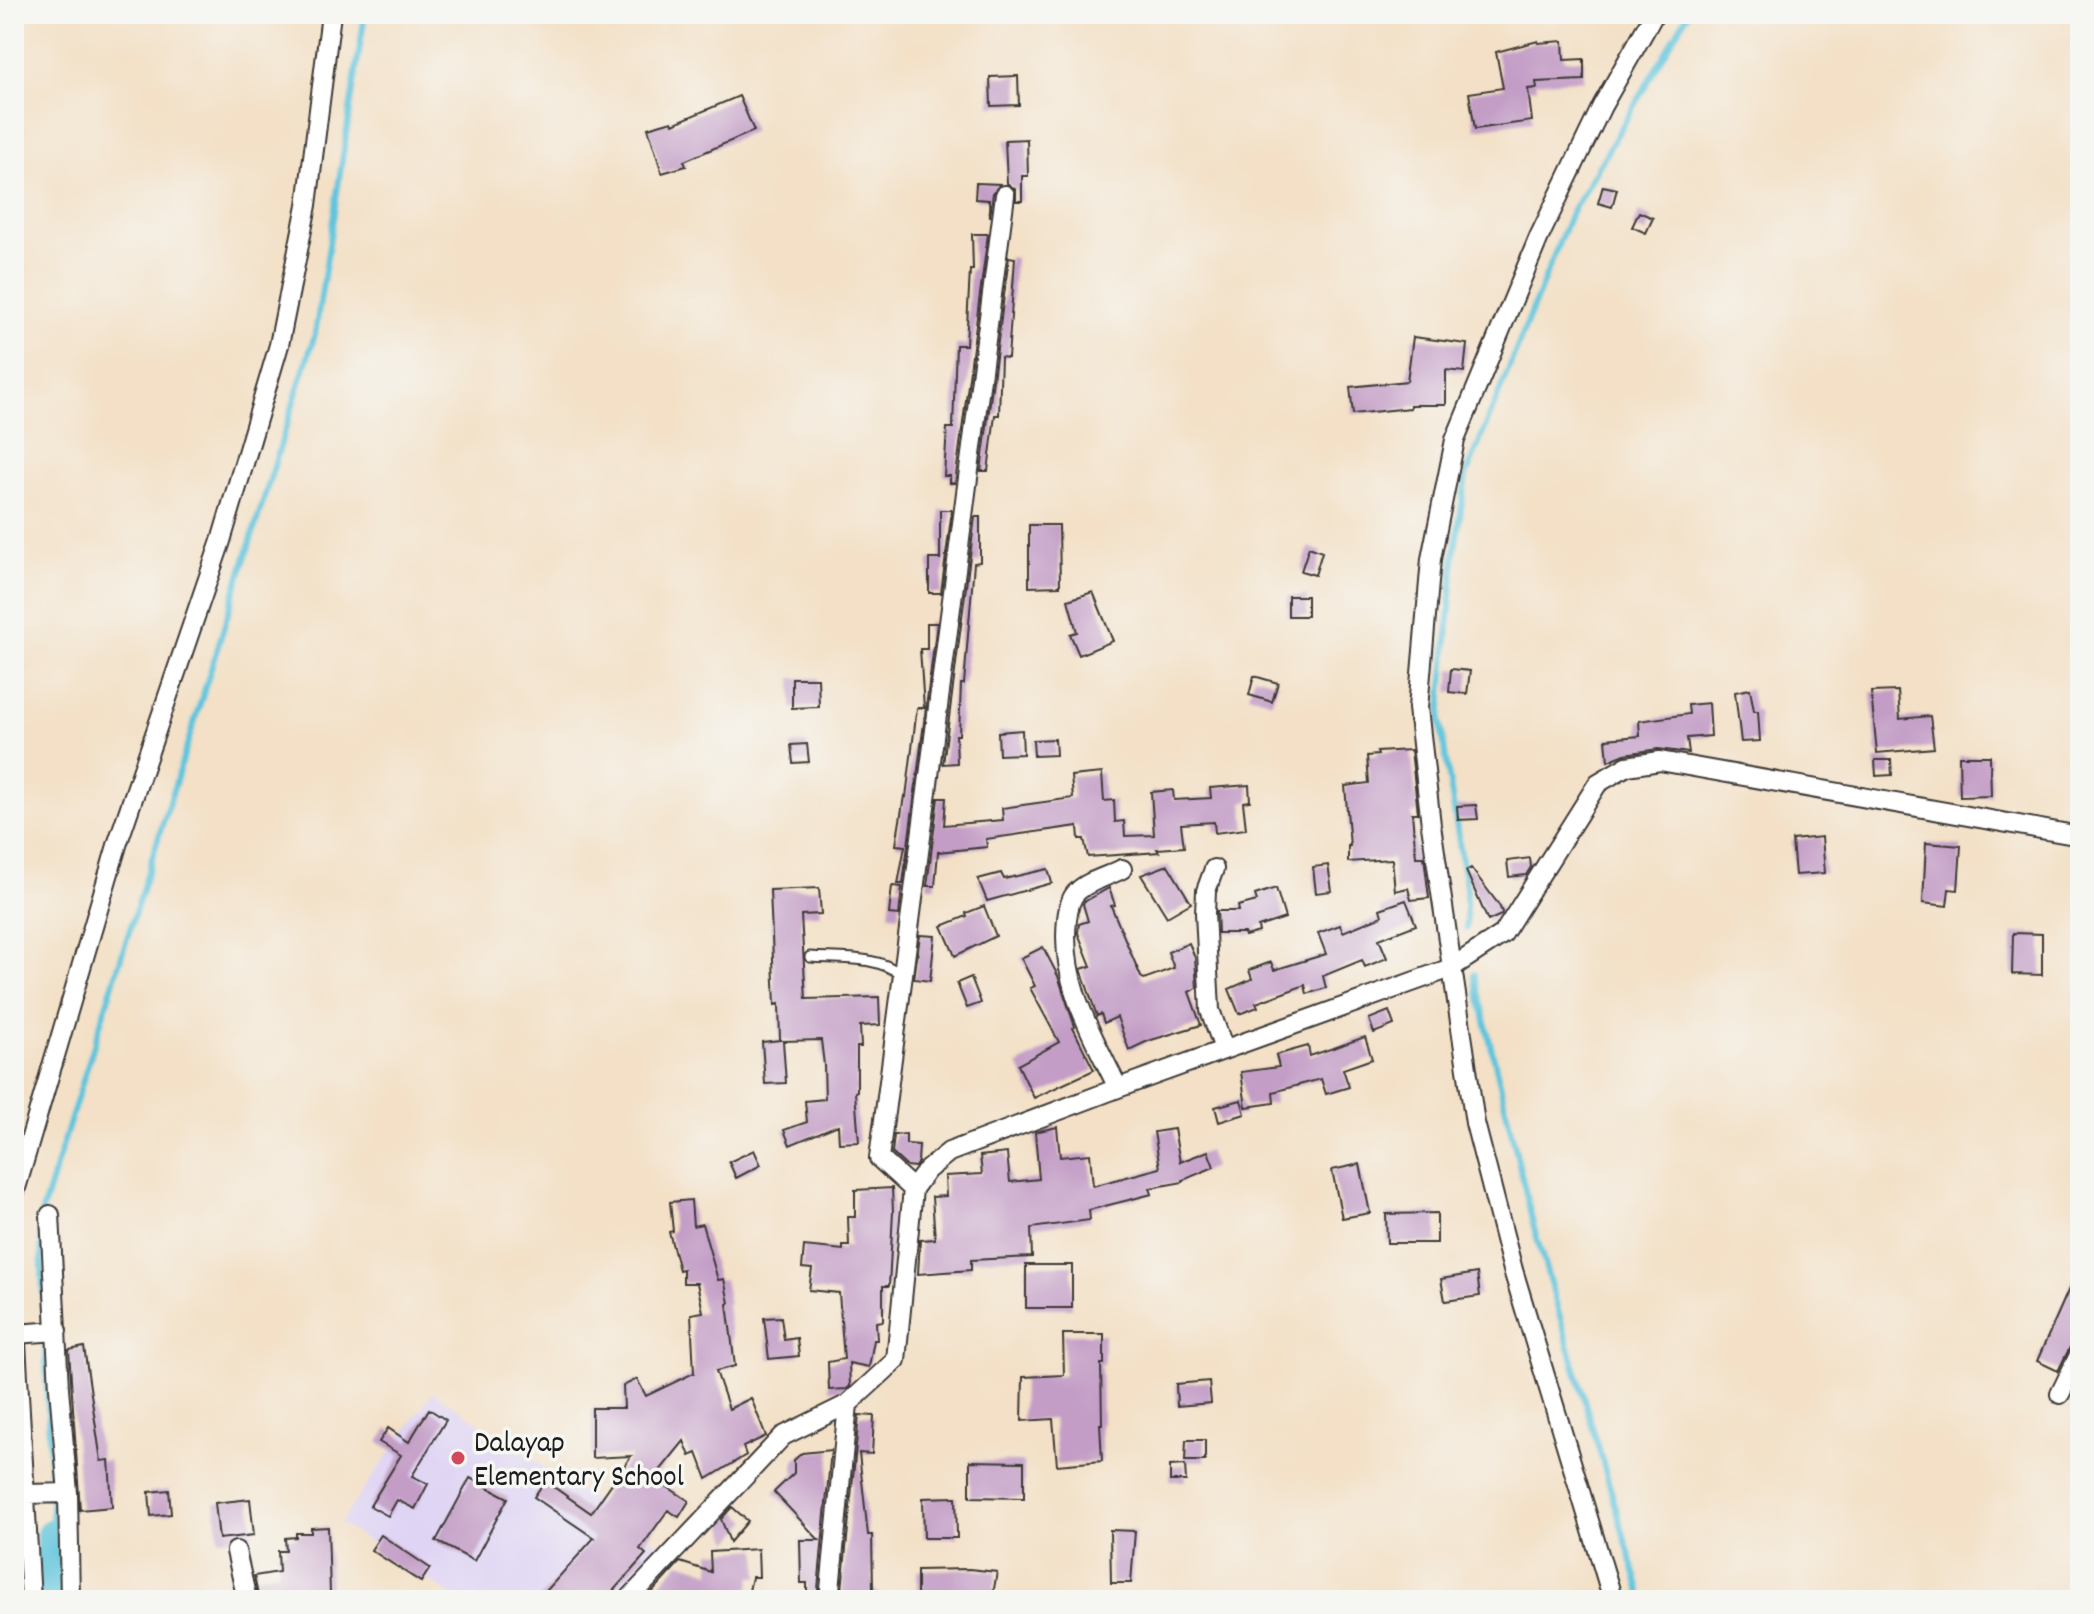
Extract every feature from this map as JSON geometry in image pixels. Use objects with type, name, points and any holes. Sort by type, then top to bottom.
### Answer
[{"type":"street","points":[[14,1195],[20,1166],[118,842],[217,554],[279,345],[309,193],[331,14]]},
{"type":"street","points":[[1613,1600],[1513,1270],[1475,1123],[1451,968],[1418,708],[1431,559],[1455,440],[1539,237],[1602,106],[1654,14]]},
{"type":"street","points":[[913,1189],[879,1158],[1005,195]]},
{"type":"street","points":[[628,1600],[783,1436],[848,1404],[896,1360],[913,1189],[927,1170],[949,1152],[1451,968],[1503,934],[1598,783],[1627,766],[1660,761],[2080,836]]},
{"type":"street","points":[[1118,1088],[1081,1011],[1064,947],[1068,908],[1077,891],[1122,869]]},
{"type":"street","points":[[1214,869],[1206,891],[1205,913],[1210,1010],[1224,1049]]},
{"type":"street","points":[[31,1600],[46,1493],[53,1331],[50,1215]]},
{"type":"street","points":[[14,1309],[21,1333],[19,1439],[46,1493],[70,1600]]},
{"type":"street","points":[[21,1333],[53,1331]]},
{"type":"street","points":[[2060,1394],[2080,1353]]},
{"type":"street","points":[[829,1600],[848,1404]]},
{"type":"street","points":[[236,1551],[247,1600]]},
{"type":"lane","points":[[810,957],[870,960],[892,967],[902,975]]},
{"type":"shaded area","name":"Dalayap Elementary School","points":[[433,1392],[663,1547],[616,1600],[459,1600],[340,1523]]},
{"type":"building","points":[[1538,41],[1563,41],[1564,60],[1584,59],[1584,80],[1536,82],[1537,88],[1528,89],[1532,121],[1475,129],[1469,93],[1503,88],[1496,52]]},
{"type":"building","points":[[1018,76],[1019,105],[991,106],[990,77]]},
{"type":"building","points":[[739,96],[754,131],[684,161],[686,166],[662,173],[648,128],[672,121],[673,124]]},
{"type":"building","points":[[1027,139],[1028,176],[1022,176],[1022,201],[1016,201],[1016,190],[1007,183],[1005,140]]},
{"type":"building","points":[[976,183],[1000,184],[993,193],[990,217],[989,200],[975,199]]},
{"type":"building","points":[[1603,186],[1617,189],[1612,207],[1598,203]]},
{"type":"building","points":[[1639,212],[1653,218],[1646,233],[1632,227]]},
{"type":"building","points":[[972,234],[988,234],[955,483],[950,483],[950,476],[944,476],[947,428],[953,428],[956,345],[966,345],[970,270],[973,270]]},
{"type":"building","points":[[1009,257],[1015,258],[1008,358],[1001,357],[999,415],[995,415],[988,471],[981,471]]},
{"type":"building","points":[[1413,337],[1467,344],[1464,372],[1446,370],[1446,405],[1410,405],[1410,408],[1353,414],[1350,387],[1407,381]]},
{"type":"building","points":[[940,510],[952,510],[941,593],[929,593],[929,559],[940,559]]},
{"type":"building","points":[[975,517],[980,517],[980,562],[974,563],[964,684],[961,684],[959,735],[956,735],[957,763],[943,764]]},
{"type":"building","points":[[1029,525],[1059,525],[1060,586],[1029,587]]},
{"type":"building","points":[[1309,547],[1322,552],[1315,575],[1301,571]]},
{"type":"building","points":[[1093,592],[1113,641],[1079,655],[1070,634],[1077,632],[1068,600]]},
{"type":"building","points":[[1288,596],[1307,596],[1307,616],[1288,616]]},
{"type":"building","points":[[927,623],[937,623],[903,884],[898,884],[905,846],[896,845],[906,797],[917,708],[924,708],[920,649],[927,649]]},
{"type":"building","points":[[1451,669],[1470,671],[1467,694],[1449,692]]},
{"type":"building","points":[[1254,676],[1278,683],[1272,702],[1249,695]]},
{"type":"building","points":[[792,678],[818,678],[819,707],[792,708]]},
{"type":"building","points":[[1750,689],[1754,711],[1758,711],[1760,741],[1741,742],[1735,692]]},
{"type":"building","points":[[1898,691],[1900,719],[1930,716],[1934,748],[1877,753],[1871,692]]},
{"type":"building","points":[[1709,703],[1711,736],[1687,738],[1689,753],[1658,749],[1625,754],[1608,761],[1606,739],[1640,736],[1639,721],[1689,714],[1688,705]]},
{"type":"building","points":[[1022,730],[1023,754],[999,755],[998,732]]},
{"type":"building","points":[[1055,739],[1056,755],[1034,756],[1033,740]]},
{"type":"building","points":[[807,744],[809,762],[793,763],[791,745]]},
{"type":"building","points":[[1411,750],[1418,813],[1412,813],[1416,857],[1424,857],[1429,898],[1411,900],[1408,888],[1395,891],[1392,859],[1348,862],[1350,846],[1345,786],[1369,783],[1367,756],[1378,755],[1377,752]]},
{"type":"building","points":[[1959,756],[1990,756],[1991,796],[1960,797]]},
{"type":"building","points":[[1875,760],[1891,760],[1892,775],[1876,776]]},
{"type":"building","points":[[1102,773],[1104,801],[1114,800],[1115,822],[1124,821],[1125,836],[1154,835],[1151,792],[1173,790],[1174,800],[1211,798],[1210,788],[1249,785],[1250,801],[1243,802],[1246,829],[1215,833],[1214,822],[1181,824],[1184,847],[1088,857],[1084,839],[1079,839],[1078,826],[986,839],[987,847],[938,852],[935,886],[927,886],[938,798],[946,798],[944,825],[1003,820],[1002,808],[1073,798],[1071,776]]},
{"type":"building","points":[[1476,805],[1478,819],[1458,820],[1457,806]]},
{"type":"building","points":[[1822,837],[1825,873],[1795,875],[1792,840]]},
{"type":"building","points":[[1926,843],[1961,846],[1958,890],[1949,889],[1947,906],[1923,903]]},
{"type":"building","points":[[1530,858],[1531,867],[1526,875],[1509,877],[1507,861]]},
{"type":"building","points":[[1168,865],[1191,903],[1167,917],[1141,875]]},
{"type":"building","points":[[1328,865],[1332,891],[1316,893],[1313,867]]},
{"type":"building","points":[[1471,868],[1499,905],[1501,915],[1488,921],[1466,871]]},
{"type":"building","points":[[1048,869],[1052,883],[987,901],[978,879],[1001,873],[1004,879]]},
{"type":"building","points":[[892,886],[902,887],[899,915],[889,914]]},
{"type":"building","points":[[819,888],[821,914],[801,915],[806,999],[879,997],[880,1025],[860,1026],[861,1047],[857,1047],[855,1092],[859,1142],[839,1143],[838,1125],[790,1145],[784,1130],[807,1122],[805,1101],[825,1099],[824,1065],[821,1040],[783,1041],[786,1083],[765,1084],[762,1042],[780,1040],[779,1004],[775,1005],[770,890]]},
{"type":"building","points":[[1109,888],[1115,905],[1111,906],[1141,977],[1144,979],[1174,968],[1168,952],[1189,943],[1195,958],[1197,988],[1189,992],[1201,1025],[1129,1050],[1117,1017],[1104,1023],[1101,1014],[1097,1016],[1081,969],[1091,966],[1078,933],[1079,924],[1088,921],[1084,902]]},
{"type":"building","points":[[1276,888],[1285,918],[1258,927],[1259,932],[1245,936],[1244,933],[1218,933],[1217,911],[1239,911],[1238,906],[1257,901],[1255,895]]},
{"type":"building","points":[[1406,900],[1416,925],[1379,939],[1387,958],[1365,967],[1362,960],[1323,976],[1326,988],[1307,994],[1305,985],[1256,1003],[1258,1007],[1239,1014],[1229,989],[1252,979],[1249,970],[1271,962],[1274,970],[1326,954],[1318,933],[1340,925],[1343,932],[1382,916],[1380,909]]},
{"type":"building","points":[[984,906],[996,936],[955,956],[942,926]]},
{"type":"building","points":[[2013,933],[2042,934],[2042,975],[2012,974]]},
{"type":"building","points":[[920,935],[935,936],[930,981],[914,979]]},
{"type":"building","points":[[1043,947],[1058,976],[1073,1028],[1094,1070],[1034,1098],[1018,1065],[1059,1042],[1030,988],[1035,986],[1021,958]]},
{"type":"building","points":[[971,977],[981,1003],[967,1008],[957,983]]},
{"type":"building","points":[[1389,1011],[1394,1025],[1374,1033],[1369,1019]]},
{"type":"building","points":[[1365,1037],[1372,1059],[1343,1069],[1349,1087],[1326,1094],[1321,1079],[1273,1092],[1274,1103],[1246,1107],[1241,1072],[1279,1067],[1276,1055],[1308,1046],[1310,1056]]},
{"type":"building","points":[[1241,1100],[1245,1114],[1219,1122],[1215,1107]]},
{"type":"building","points":[[1057,1127],[1060,1157],[1090,1154],[1093,1186],[1160,1168],[1154,1132],[1174,1129],[1180,1162],[1208,1151],[1214,1167],[1183,1182],[1150,1188],[1152,1194],[1089,1210],[1090,1220],[1031,1228],[1032,1257],[971,1260],[971,1270],[918,1274],[920,1240],[935,1239],[932,1197],[946,1196],[945,1176],[982,1174],[980,1156],[1007,1153],[1010,1182],[1039,1179],[1035,1132]]},
{"type":"building","points":[[906,1134],[906,1144],[919,1145],[915,1167],[906,1166],[892,1153],[894,1135]]},
{"type":"building","points":[[754,1150],[761,1165],[736,1178],[729,1162]]},
{"type":"building","points":[[1360,1164],[1370,1213],[1342,1218],[1332,1170]]},
{"type":"building","points":[[892,1188],[889,1286],[883,1286],[883,1321],[876,1322],[877,1340],[874,1340],[869,1367],[849,1363],[850,1386],[829,1390],[828,1362],[844,1359],[839,1293],[809,1290],[812,1269],[802,1268],[804,1246],[843,1250],[843,1246],[849,1246],[848,1217],[855,1217],[855,1190]]},
{"type":"building","points":[[691,1200],[693,1226],[702,1224],[718,1280],[724,1279],[729,1303],[735,1366],[716,1371],[729,1409],[751,1398],[766,1436],[743,1447],[746,1455],[707,1479],[697,1453],[690,1456],[684,1441],[654,1478],[689,1501],[679,1517],[668,1510],[640,1549],[646,1554],[605,1600],[538,1600],[594,1538],[534,1497],[545,1481],[591,1513],[631,1456],[592,1458],[592,1408],[624,1408],[623,1386],[637,1379],[646,1396],[694,1373],[691,1314],[703,1312],[697,1283],[683,1283],[683,1269],[679,1270],[669,1232],[673,1231],[670,1202]]},
{"type":"building","points":[[1437,1213],[1437,1243],[1387,1243],[1386,1214]]},
{"type":"building","points":[[2080,1264],[2080,1341],[2070,1347],[2058,1371],[2037,1361]]},
{"type":"building","points":[[1026,1265],[1072,1265],[1072,1308],[1026,1308]]},
{"type":"building","points":[[1477,1273],[1480,1296],[1445,1301],[1441,1279]]},
{"type":"building","points":[[781,1317],[784,1340],[797,1338],[799,1356],[769,1359],[764,1318]]},
{"type":"building","points":[[1063,1334],[1104,1334],[1100,1424],[1102,1461],[1057,1465],[1053,1419],[1022,1421],[1023,1377],[1064,1375]]},
{"type":"building","points":[[84,1347],[101,1461],[109,1460],[112,1507],[80,1510],[69,1350]]},
{"type":"building","points":[[1209,1381],[1211,1403],[1177,1406],[1176,1384]]},
{"type":"building","points":[[429,1409],[446,1420],[412,1476],[428,1484],[415,1509],[397,1500],[388,1516],[370,1506],[401,1455],[379,1442],[388,1428],[409,1442]]},
{"type":"building","points":[[859,1415],[874,1416],[872,1454],[859,1453],[868,1535],[872,1535],[873,1589],[887,1600],[841,1600]]},
{"type":"building","points":[[1186,1440],[1205,1440],[1205,1461],[1185,1461]]},
{"type":"building","points":[[831,1450],[817,1600],[807,1600],[807,1583],[801,1583],[800,1540],[819,1540],[774,1492],[794,1473],[794,1460],[802,1453]]},
{"type":"building","points":[[970,1461],[1024,1462],[1024,1498],[970,1497]]},
{"type":"building","points":[[1185,1465],[1186,1481],[1170,1481],[1170,1466]]},
{"type":"building","points":[[470,1478],[508,1498],[474,1561],[436,1541]]},
{"type":"building","points":[[169,1490],[171,1514],[151,1516],[149,1492]]},
{"type":"building","points":[[956,1497],[957,1538],[924,1538],[923,1498]]},
{"type":"building","points":[[250,1499],[254,1535],[219,1539],[215,1503]]},
{"type":"building","points":[[732,1507],[748,1521],[730,1542],[721,1519]]},
{"type":"building","points":[[328,1527],[330,1594],[322,1594],[322,1600],[259,1600],[254,1576],[279,1572],[278,1551],[286,1551],[285,1538],[296,1537],[296,1533],[311,1533],[311,1528]]},
{"type":"building","points":[[1110,1530],[1135,1531],[1131,1583],[1111,1583]]},
{"type":"building","points":[[381,1535],[430,1568],[421,1582],[371,1550]]},
{"type":"building","points":[[758,1549],[759,1577],[752,1577],[747,1600],[645,1600],[680,1562],[711,1572],[710,1552]]},
{"type":"building","points":[[917,1570],[997,1572],[992,1600],[942,1595],[942,1600],[917,1600]]},
{"type":"waterway","points":[[53,1535],[40,1218],[315,334],[365,14]]},
{"type":"waterway","points":[[1466,928],[1466,887],[1440,720],[1455,549],[1466,476],[1570,215],[1688,14]]},
{"type":"waterway","points":[[1474,974],[1534,1228],[1643,1600]]},
{"type":"waterway","points":[[53,1535],[54,1600]]},
{"type":"place","name":"Dalayap Elementary School","points":[[458,1458]]}]
